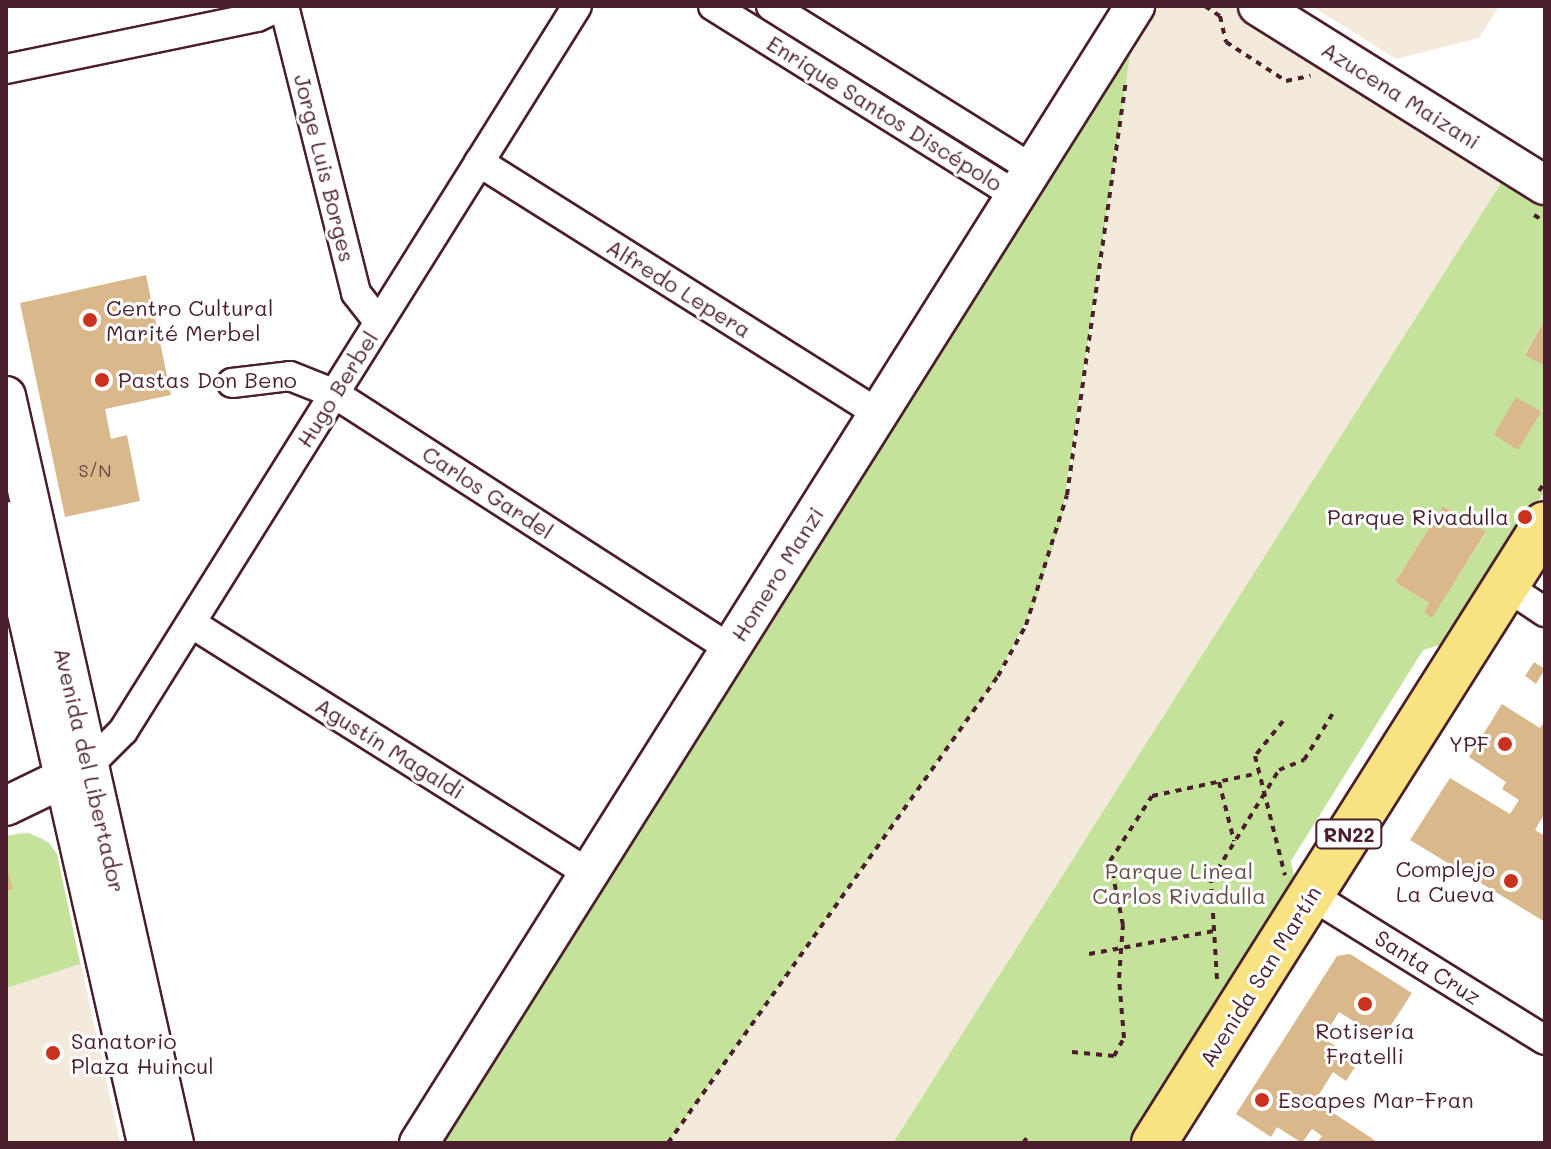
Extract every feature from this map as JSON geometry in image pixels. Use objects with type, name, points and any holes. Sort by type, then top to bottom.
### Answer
[{"type":"highway","name":"Avenida San Martín","points":[[1154,1143],[1311,897],[1531,593],[1545,524]]},
{"type":"highway","name":"Avenida San Martín","points":[[1185,1143],[1311,897]]},
{"type":"main road","name":"Homero Manzi","points":[[419,1143],[1135,6]]},
{"type":"main road","name":"Azucena Maizani","points":[[1258,6],[1534,196]]},
{"type":"main road","name":"Avenida del Libertador","points":[[6,396],[147,1143]]},
{"type":"main road","name":"Avenida del Libertador","points":[[6,521],[77,772],[174,1143]]},
{"type":"main road","points":[[6,806],[77,772]]},
{"type":"street","points":[[6,69],[257,17],[282,6]]},
{"type":"street","name":"Jorge Luis Borges","points":[[282,6],[356,293],[379,322]]},
{"type":"street","name":"Hugo Berbel","points":[[77,772],[117,740],[577,6]]},
{"type":"street","name":"Enrique Santos Discépolo","points":[[713,6],[1025,182]]},
{"type":"street","name":"Enrique Santos Discépolo","points":[[771,6],[1025,182]]},
{"type":"street","name":"Alfredo Lepera","points":[[479,162],[879,414]]},
{"type":"street","name":"Carlos Gardel","points":[[232,383],[290,376],[335,394],[731,649]]},
{"type":"street","name":"Agustín Magaldi","points":[[191,623],[589,874]]},
{"type":"street","name":"Santa Cruz","points":[[1311,897],[1545,1040]]},
{"type":"path","points":[[1205,6],[1220,16],[1226,42],[1286,81],[1315,74]]},
{"type":"path","points":[[668,1143],[989,689],[1026,625],[1064,507],[1128,65]]},
{"type":"path","points":[[1534,196],[1545,222]]},
{"type":"path","points":[[1217,989],[1211,880],[1279,770],[1304,760],[1333,713]]},
{"type":"path","points":[[1283,721],[1257,747],[1259,773],[1265,794],[1311,897]]},
{"type":"path","points":[[1072,1052],[1114,1056],[1124,1038],[1123,925],[1110,861],[1152,796],[1259,773]]},
{"type":"path","points":[[1219,782],[1234,843]]},
{"type":"path","points":[[1089,954],[1214,931]]},
{"type":"shaded area","points":[[1155,6],[1230,6],[1503,180],[893,1143],[668,1143],[998,676],[1026,625],[1067,495],[1132,42]]},
{"type":"shaded area","points":[[1312,6],[1499,6],[1479,38],[1396,59]]},
{"type":"shaded area","name":"Sanatorio Plaza Huincul","points":[[22,832],[44,838],[57,854],[120,1143],[6,1143],[6,836]]},
{"type":"green space","points":[[1132,42],[1062,518],[1034,605],[998,676],[668,1143],[436,1143]]},
{"type":"green space","name":"Parque Lineal Carlos Rivadulla","points":[[1503,180],[1545,207],[1545,319],[1525,354],[1545,366],[1545,491],[1446,643],[1423,650],[1291,861],[1296,886],[1133,1143],[893,1143]],"holes":[[[1540,412],[1518,449],[1494,435]],[[1443,506],[1486,533],[1432,617],[1424,612],[1429,603],[1395,582]]]},
{"type":"green space","points":[[29,833],[49,843],[57,854],[80,964],[6,988],[6,836]]},
{"type":"building","points":[[146,275],[171,395],[105,409],[111,439],[127,435],[140,501],[65,517],[20,303]]},
{"type":"building","points":[[1545,319],[1545,366],[1525,355]]},
{"type":"building","points":[[1516,397],[1541,412],[1518,450],[1494,435]]},
{"type":"building","points":[[1443,506],[1486,532],[1432,618],[1424,612],[1429,603],[1395,582]]},
{"type":"building","points":[[1534,662],[1545,669],[1536,684],[1525,676]]},
{"type":"building","name":"Complejo La Cueva","points":[[1502,704],[1540,728],[1545,721],[1545,813],[1535,830],[1545,836],[1545,922],[1410,840],[1450,778],[1510,814],[1519,800],[1502,789],[1506,782],[1469,757]]},
{"type":"building","points":[[6,866],[13,889],[6,891]]},
{"type":"building","points":[[1350,954],[1412,993],[1382,1039],[1339,1012],[1323,1038],[1359,1061],[1346,1081],[1333,1072],[1315,1101],[1379,1143],[1317,1143],[1322,1136],[1312,1129],[1302,1143],[1277,1127],[1271,1137],[1236,1114],[1337,956]]},
{"type":"place","name":"Centro Cultural Marité Merbel","points":[[90,320]]},
{"type":"place","name":"Pastas Don Beno","points":[[102,380]]},
{"type":"place","name":"Parque Rivadulla","points":[[1525,517]]},
{"type":"place","name":"YPF","points":[[1505,744]]},
{"type":"place","name":"Complejo La Cueva","points":[[1511,881]]},
{"type":"place","name":"Rotisería Fratelli","points":[[1365,1004]]},
{"type":"place","name":"Sanatorio Plaza Huincul","points":[[53,1053]]},
{"type":"place","name":"Escapes Mar-Fran","points":[[1262,1100]]}]
